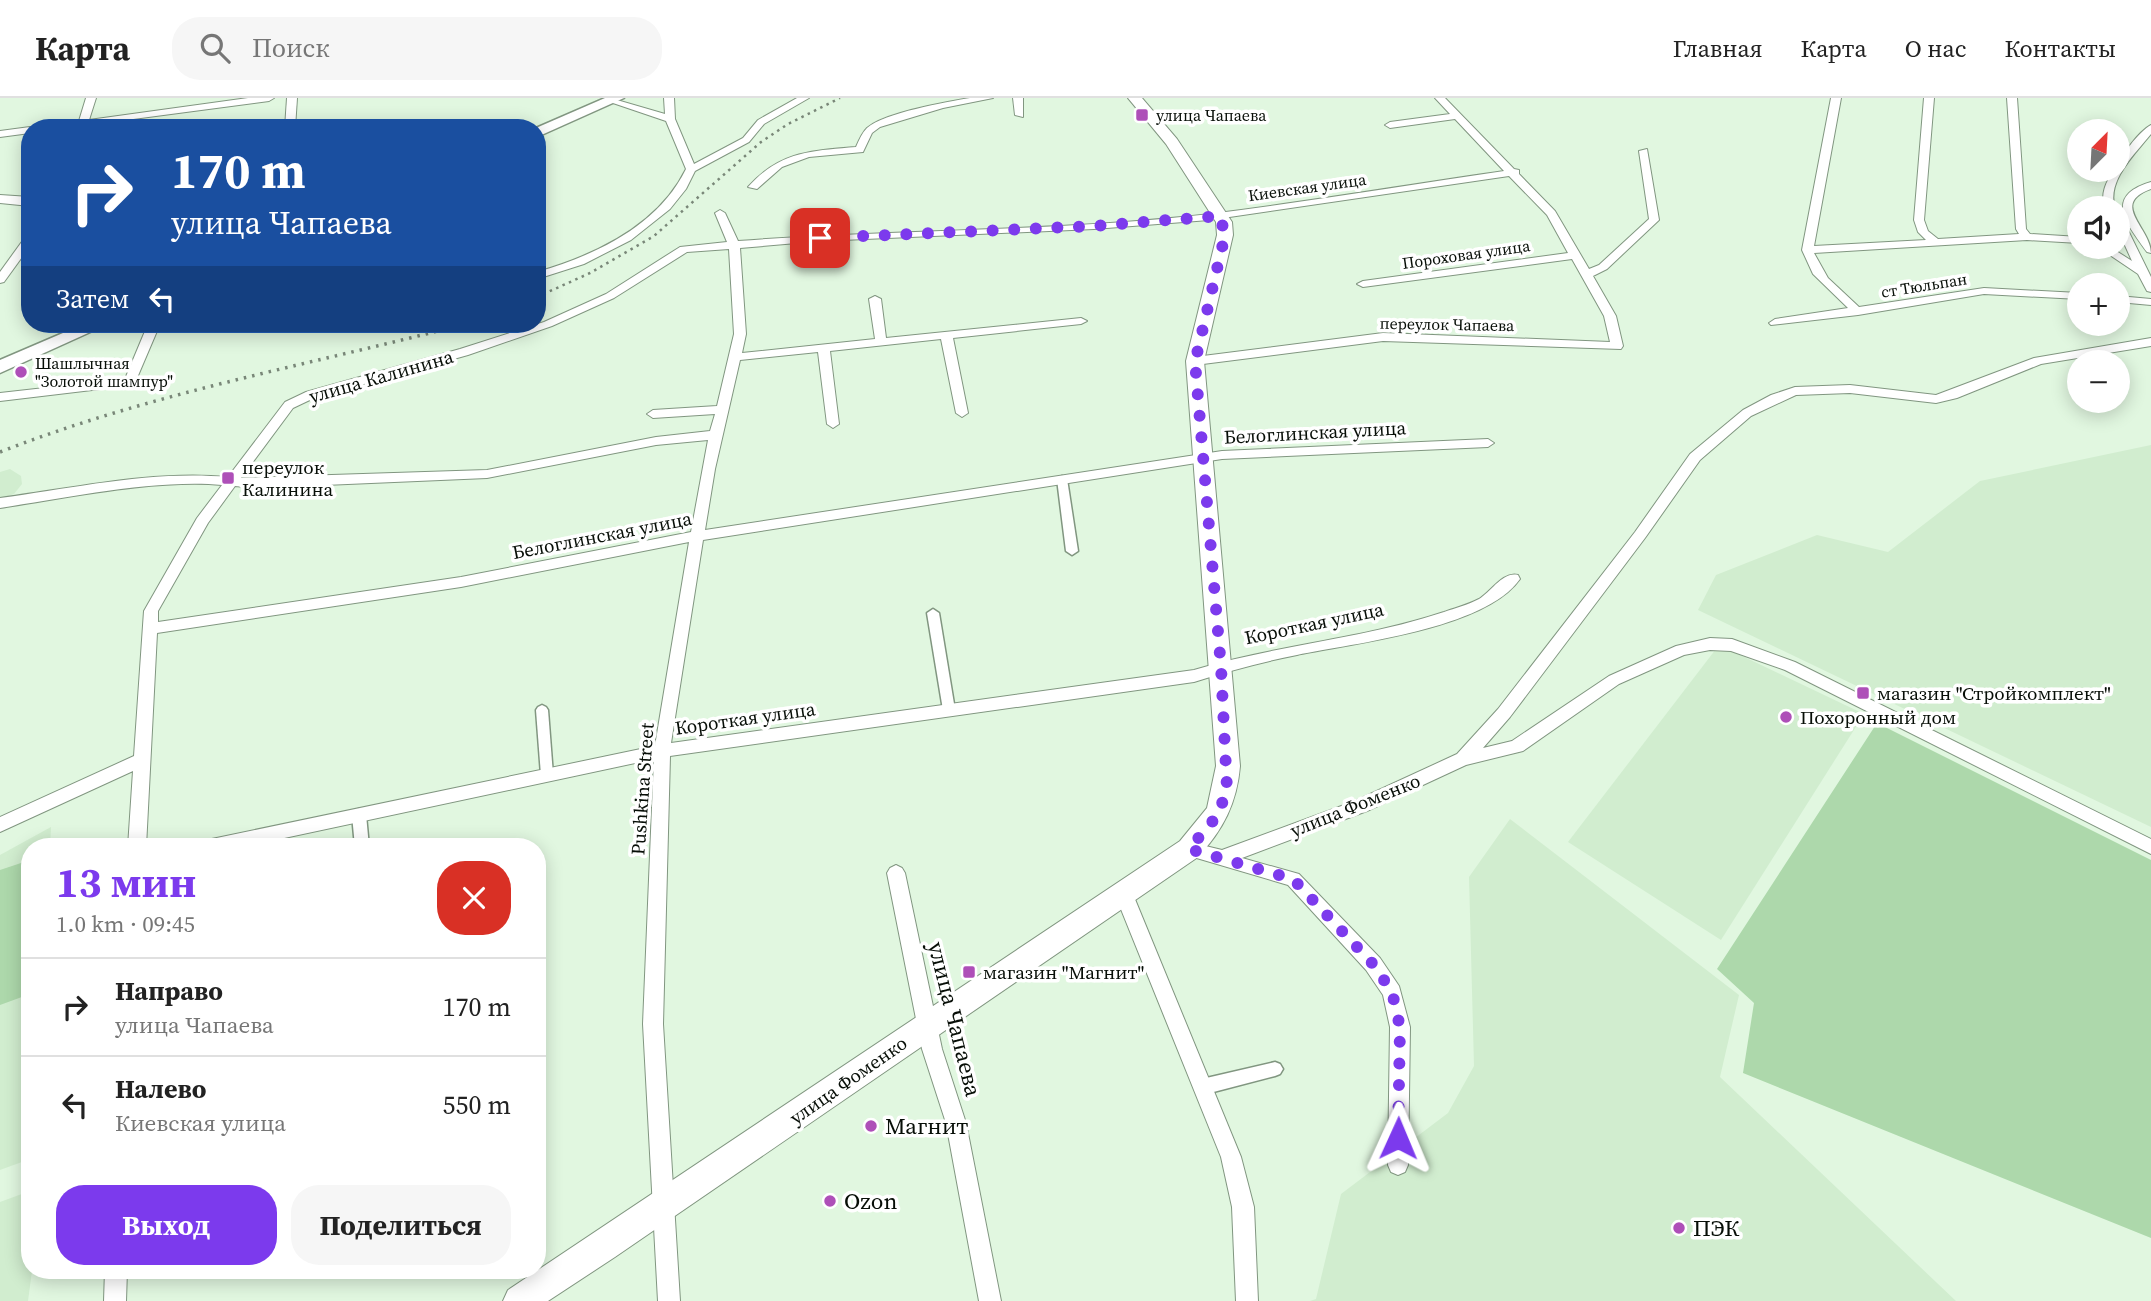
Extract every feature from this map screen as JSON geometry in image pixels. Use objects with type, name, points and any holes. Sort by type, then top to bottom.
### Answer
[{"type":"main road","points":[[1135,98],[1172,142],[1220,216],[1225,235],[1195,362],[1221,667],[1227,789],[1218,815],[1189,849]]},
{"type":"main road","points":[[546,129],[615,99]]},
{"type":"main road","points":[[0,199],[21,201]]},
{"type":"main road","points":[[0,367],[78,333]]},
{"type":"main road","name":"улица Фоменко","points":[[519,1301],[663,1209],[927,1025],[1189,849]]},
{"type":"street","points":[[84,119],[91,98]]},
{"type":"street","points":[[117,119],[223,101],[269,98]]},
{"type":"street","points":[[291,119],[292,98]]},
{"type":"street","points":[[669,98],[670,119],[691,169]]},
{"type":"street","points":[[546,273],[586,260],[628,235],[679,193],[691,169],[727,152],[746,140],[761,122],[804,98]]},
{"type":"street","points":[[753,187],[778,165],[807,154],[860,150],[868,132],[877,125],[919,111],[988,98]]},
{"type":"street","points":[[1018,98],[1020,115]]},
{"type":"street","points":[[1440,98],[1551,213],[1586,275],[1603,267],[1654,219],[1644,151]]},
{"type":"street","points":[[1836,98],[1807,250],[1813,269],[1858,312]]},
{"type":"street","points":[[1929,98],[1919,220],[1923,232],[1934,241]]},
{"type":"street","points":[[2012,98],[2021,229],[2027,237]]},
{"type":"street","points":[[615,99],[670,119]]},
{"type":"street","points":[[1390,125],[1458,116]]},
{"type":"street","points":[[2106,196],[2121,167],[2151,128]]},
{"type":"street","points":[[0,134],[21,131]]},
{"type":"street","name":"Киевская улица","points":[[684,249],[833,237],[1094,226],[1220,216],[1514,172]]},
{"type":"street","points":[[2142,272],[2143,259],[2151,250],[2128,217],[2126,206],[2130,198],[2151,185]]},
{"type":"street","name":"Pushkina Street","points":[[668,1301],[653,1024],[662,751],[696,536],[715,435],[740,334],[734,245],[720,213]]},
{"type":"street","points":[[1807,250],[2027,237],[2067,239]]},
{"type":"street","points":[[2130,246],[2151,289]]},
{"type":"street","name":"улица Калинина","points":[[546,325],[610,296],[684,249]]},
{"type":"street","points":[[0,280],[21,251]]},
{"type":"street","name":"Пороховая улица","points":[[1363,284],[1574,254]]},
{"type":"street","points":[[2125,259],[2142,272]]},
{"type":"street","name":"переулок Чапаева","points":[[1195,362],[1410,336],[1617,346],[1610,316],[1586,275]]},
{"type":"street","name":"ст Тюльпан","points":[[1775,323],[1984,291],[2067,295]]},
{"type":"street","points":[[875,299],[881,342]]},
{"type":"street","points":[[2130,300],[2151,302]]},
{"type":"street","points":[[734,357],[1081,321]]},
{"type":"street","points":[[0,397],[130,382],[150,333]]},
{"type":"street","name":"улица Калинина","points":[[138,838],[151,611],[202,521],[289,405],[310,395],[464,352],[521,333]]},
{"type":"street","points":[[946,335],[962,413]]},
{"type":"street","name":"улица Фоменко","points":[[1222,858],[1361,806],[1463,759],[1504,713],[1695,457],[1747,413],[1795,391],[1819,388],[1850,388],[1936,398],[1953,395],[2038,361],[2151,342]]},
{"type":"street","points":[[824,348],[833,424]]},
{"type":"street","points":[[653,414],[721,411]]},
{"type":"street","points":[[0,503],[155,482],[204,479],[231,483],[487,474],[656,441],[715,435]]},
{"type":"street","name":"Белоглинская улица","points":[[150,629],[461,582],[696,536],[1202,457],[1489,443]]},
{"type":"street","points":[[1062,479],[1072,551]]},
{"type":"street","name":"Короткая улица","points":[[250,838],[662,751],[1194,676],[1246,658],[1422,622],[1481,604],[1513,579]]},
{"type":"street","points":[[933,613],[949,710]]},
{"type":"street","points":[[1463,759],[1517,746],[1614,680],[1651,661],[1710,644],[1732,645],[1790,666],[2151,847]]},
{"type":"street","points":[[542,710],[547,775]]},
{"type":"street","points":[[0,825],[142,760]]},
{"type":"street","points":[[359,815],[361,838]]},
{"type":"street","points":[[1189,849],[1293,879],[1373,964],[1392,992],[1400,1027],[1398,1165]]},
{"type":"street","name":"улица Чапаева","points":[[896,873],[927,1025],[957,1123],[990,1301]]},
{"type":"street","points":[[1123,892],[1231,1157],[1244,1207],[1247,1301]]},
{"type":"street","points":[[1202,1087],[1275,1069]]},
{"type":"street","points":[[115,1301],[116,1279]]},
{"type":"shaded area","points":[[2151,445],[2151,827],[1698,610],[1716,575],[1817,535],[1888,552],[1980,481]]},
{"type":"shaded area","points":[[10,469],[21,476],[22,484],[14,494],[0,499],[0,472]]},
{"type":"shaded area","points":[[1719,645],[1864,714],[1721,940],[1568,842]]},
{"type":"shaded area","points":[[1877,723],[2151,860],[2151,1238],[1743,1073],[1754,1003],[1717,969]]},
{"type":"shaded area","points":[[1510,819],[1739,995],[1720,1077],[1956,1301],[1310,1301],[1316,1299],[1341,1194],[1448,1113],[1474,1066],[1469,877]]},
{"type":"shaded area","points":[[51,827],[50,838],[31,838]]},
{"type":"shaded area","points":[[21,843],[21,1162],[0,1170],[0,855]]},
{"type":"shaded area","points":[[21,863],[21,997],[0,1005],[0,870]]},
{"type":"shaded area","points":[[21,1194],[21,1279],[31,1279],[28,1301],[0,1301],[0,1202]]},
{"type":"railway","points":[[546,293],[590,273],[654,236],[761,142],[788,124],[840,98]]},
{"type":"railway","points":[[0,452],[57,431],[172,396],[430,333]]},
{"type":"place","name":"улица Чапаева","points":[[1142,115]]},
{"type":"place","name":"Шашлычная \"Золотой шампур\"","points":[[21,372]]},
{"type":"place","name":"переулок Калинина","points":[[228,478]]},
{"type":"place","name":"магазин \"Стройкомплект\"","points":[[1863,693]]},
{"type":"place","name":"Похоронный дом","points":[[1786,717]]},
{"type":"place","name":"магазин \"Магнит\"","points":[[969,972]]},
{"type":"place","name":"Магнит","points":[[871,1126]]},
{"type":"place","name":"Ozon","points":[[830,1201]]},
{"type":"place","name":"ПЭК","points":[[1679,1228]]},
{"type":"route","points":[[820,238],[1094,226],[1220,216],[1224,222],[1225,235],[1196,345],[1195,362],[1212,590],[1221,667],[1228,766],[1227,789],[1218,815],[1189,849],[1293,879],[1373,964],[1392,992],[1400,1027],[1398,1138]]}]
